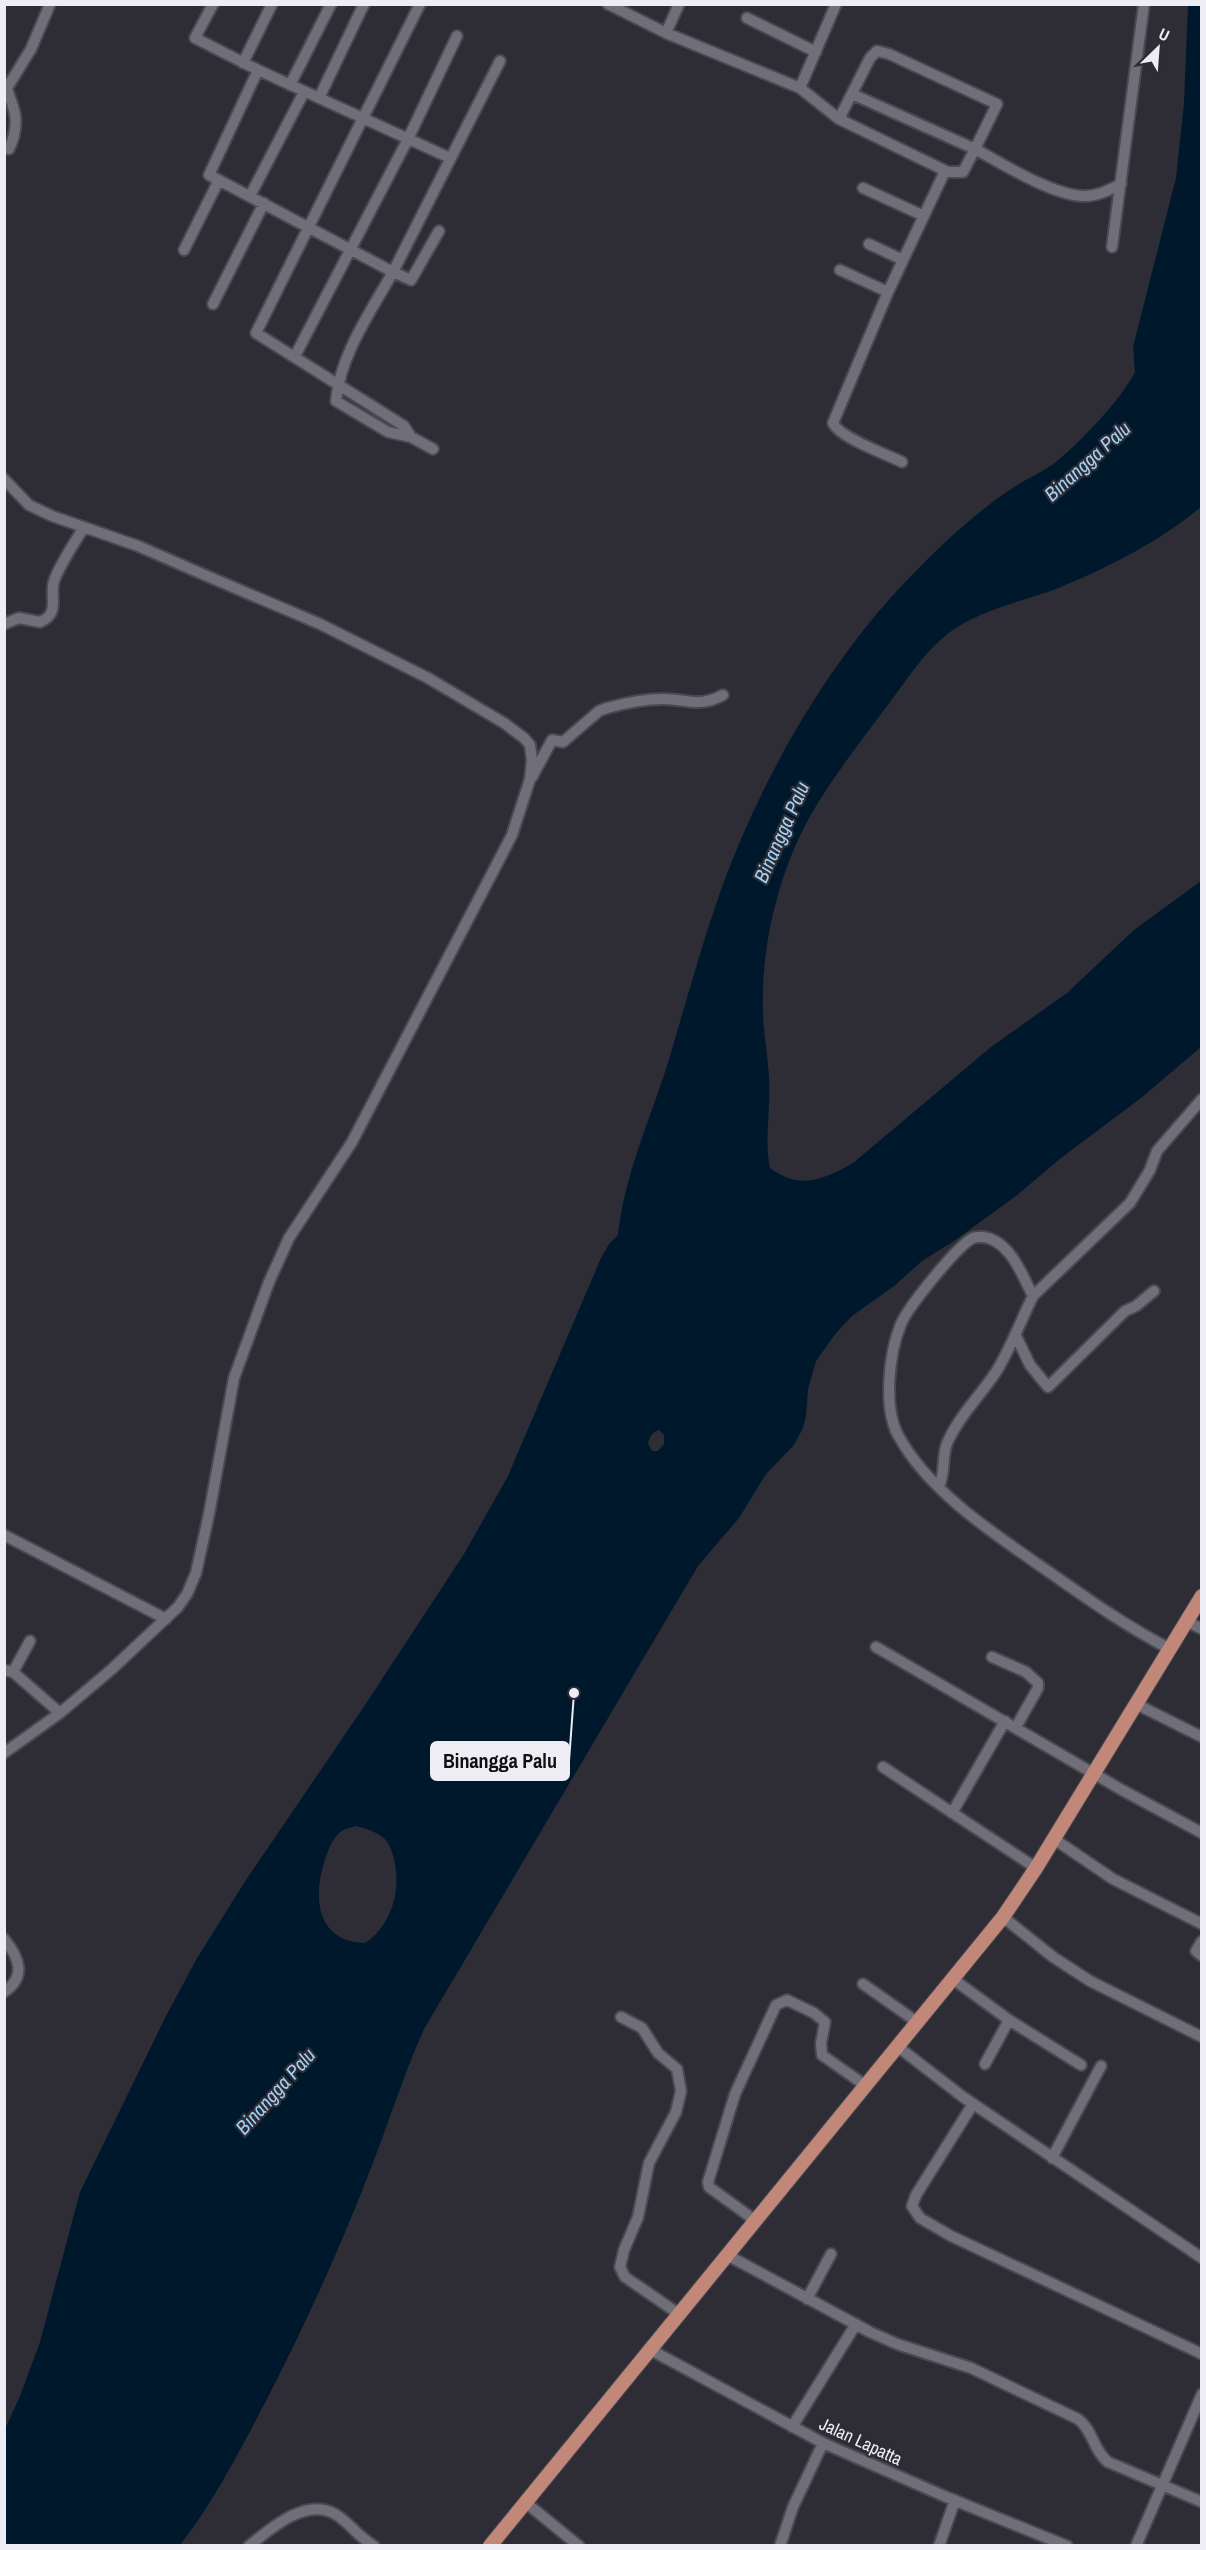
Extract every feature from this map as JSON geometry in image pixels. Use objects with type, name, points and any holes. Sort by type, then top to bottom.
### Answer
[{"type":"main road","points":[[490,2546],[1003,1917],[1054,1839],[1202,1596]]},
{"type":"street","points":[[9,149],[16,128],[6,86],[31,49],[50,4]]},
{"type":"street","points":[[213,4],[195,38],[304,92],[450,158]]},
{"type":"street","points":[[243,63],[272,4]]},
{"type":"street","points":[[290,85],[331,4]]},
{"type":"street","points":[[319,98],[364,4]]},
{"type":"street","points":[[411,437],[404,426],[256,333],[307,226],[420,4]]},
{"type":"street","points":[[608,4],[666,33],[800,88],[839,119],[945,171],[963,172],[997,104],[878,51],[873,54],[839,119]]},
{"type":"street","points":[[666,33],[679,4]]},
{"type":"street","points":[[800,88],[836,4]]},
{"type":"street","points":[[1112,246],[1144,4]]},
{"type":"street","points":[[747,18],[816,52]]},
{"type":"street","points":[[295,356],[408,139],[457,36]]},
{"type":"street","points":[[433,449],[411,437],[388,432],[336,401],[338,383],[364,324],[393,272],[500,61]]},
{"type":"street","points":[[258,70],[209,174],[411,280],[439,231]]},
{"type":"street","points":[[250,196],[304,92]]},
{"type":"street","points":[[852,94],[975,149],[1041,185],[1082,196],[1101,194],[1121,184]]},
{"type":"street","points":[[902,462],[845,434],[835,428],[833,423],[888,292],[945,171]]},
{"type":"street","points":[[184,250],[219,180]]},
{"type":"street","points":[[863,188],[924,216]]},
{"type":"street","points":[[213,304],[263,203]]},
{"type":"street","points":[[869,244],[903,260]]},
{"type":"street","points":[[840,270],[888,292]]},
{"type":"street","points":[[4,479],[29,505],[138,546],[320,624],[428,678],[504,723],[524,738],[530,745],[532,760],[530,779]]},
{"type":"street","points":[[4,624],[18,618],[40,622],[47,618],[54,606],[55,580],[84,527]]},
{"type":"street","points":[[4,1753],[60,1713],[178,1607],[196,1573],[234,1378],[269,1282],[289,1238],[352,1142],[411,1025],[432,992],[512,835],[530,779],[552,740],[563,742],[599,711],[607,708],[664,699],[708,702],[723,695]]},
{"type":"street","points":[[939,1486],[943,1479],[943,1461],[948,1441],[966,1410],[997,1371],[1016,1336],[1033,1296],[1130,1203],[1150,1170],[1157,1151],[1202,1099]]},
{"type":"street","points":[[1033,1296],[1016,1262],[991,1239],[975,1237],[936,1276],[901,1323],[891,1356],[892,1417],[898,1434],[939,1486],[994,1533],[1106,1613],[1170,1650]]},
{"type":"street","points":[[1016,1336],[1035,1373],[1048,1387],[1125,1311],[1136,1306],[1154,1291]]},
{"type":"street","points":[[4,1535],[166,1619]]},
{"type":"street","points":[[1186,1621],[1202,1629]]},
{"type":"street","points":[[30,1641],[9,1671],[60,1713]]},
{"type":"street","points":[[876,1647],[1202,1833]]},
{"type":"street","points":[[992,1657],[1026,1672],[1038,1683],[1038,1688],[1016,1727]]},
{"type":"street","points":[[1136,1704],[1202,1737]]},
{"type":"street","points":[[952,1814],[1005,1721]]},
{"type":"street","points":[[883,1767],[1036,1868]]},
{"type":"street","points":[[1054,1839],[1113,1879],[1202,1924]]},
{"type":"street","points":[[1003,1917],[1053,1957],[1090,1981],[1202,2037]]},
{"type":"street","points":[[4,1939],[17,1960],[19,1974],[17,1980],[4,1992]]},
{"type":"street","points":[[1202,1941],[1196,1953],[1202,1956]]},
{"type":"street","points":[[953,1979],[1009,2020],[1081,2065]]},
{"type":"street","points":[[863,1984],[917,2022]]},
{"type":"street","points":[[756,2221],[709,2187],[708,2178],[735,2094],[776,2005],[787,2000],[825,2022],[821,2043],[822,2055],[866,2086]]},
{"type":"street","points":[[621,2017],[642,2028],[658,2053],[677,2069],[681,2091],[676,2112],[649,2163],[638,2217],[624,2250],[620,2267],[625,2277],[679,2314]]},
{"type":"street","points":[[986,2064],[1009,2020]]},
{"type":"street","points":[[897,2046],[973,2103],[1202,2258]]},
{"type":"street","points":[[1052,2157],[1101,2066]]},
{"type":"street","points":[[973,2103],[916,2195],[912,2206],[920,2218],[951,2236],[1202,2354]]},
{"type":"street","points":[[807,2299],[831,2254]]},
{"type":"street","points":[[728,2255],[807,2299],[897,2344],[971,2368],[1078,2419],[1085,2424],[1101,2456],[1108,2462],[1202,2502]]},
{"type":"street","points":[[792,2427],[856,2324]]},
{"type":"street","name":"Jalan Lapatta","points":[[649,2349],[824,2443],[1067,2546]]},
{"type":"street","points":[[1136,2546],[1146,2518],[1163,2485],[1202,2394]]},
{"type":"street","points":[[780,2546],[793,2507],[824,2443]]},
{"type":"street","points":[[939,2546],[955,2500]]},
{"type":"street","points":[[525,2502],[579,2546]]},
{"type":"street","points":[[249,2546],[304,2510],[324,2510],[334,2513],[358,2536],[374,2546]]},
{"type":"water","points":[[1188,5],[1202,5],[1201,507],[1168,532],[1113,563],[1056,589],[982,614],[947,634],[918,665],[826,790],[809,818],[788,863],[774,911],[765,961],[763,1010],[769,1078],[768,1157],[770,1168],[781,1175],[802,1181],[821,1178],[853,1163],[991,1047],[1067,993],[1134,930],[1201,881],[1201,1047],[1141,1098],[1061,1158],[1016,1196],[922,1261],[894,1286],[852,1316],[836,1333],[816,1361],[808,1389],[803,1428],[794,1445],[766,1474],[739,1518],[698,1566],[424,2029],[358,2202],[307,2317],[237,2456],[216,2493],[180,2545],[5,2545],[5,2429],[40,2342],[80,2192],[196,1960],[244,1883],[464,1554],[508,1476],[601,1258],[609,1244],[618,1235],[631,1171],[667,1066],[722,887],[758,802],[803,718],[856,639],[917,570],[950,537],[986,507],[1052,465],[1074,446],[1120,396],[1135,372],[1133,347],[1176,178],[1184,103]],"holes":[[[659,1430],[664,1435],[664,1444],[658,1451],[652,1451],[648,1443],[652,1435]],[[356,1826],[374,1832],[388,1843],[396,1870],[394,1898],[390,1911],[384,1924],[365,1943],[349,1941],[337,1935],[328,1927],[319,1904],[321,1877],[330,1847],[341,1832]]]},
{"type":"place","name":"Binangga Palu","points":[[574,1693]]}]
